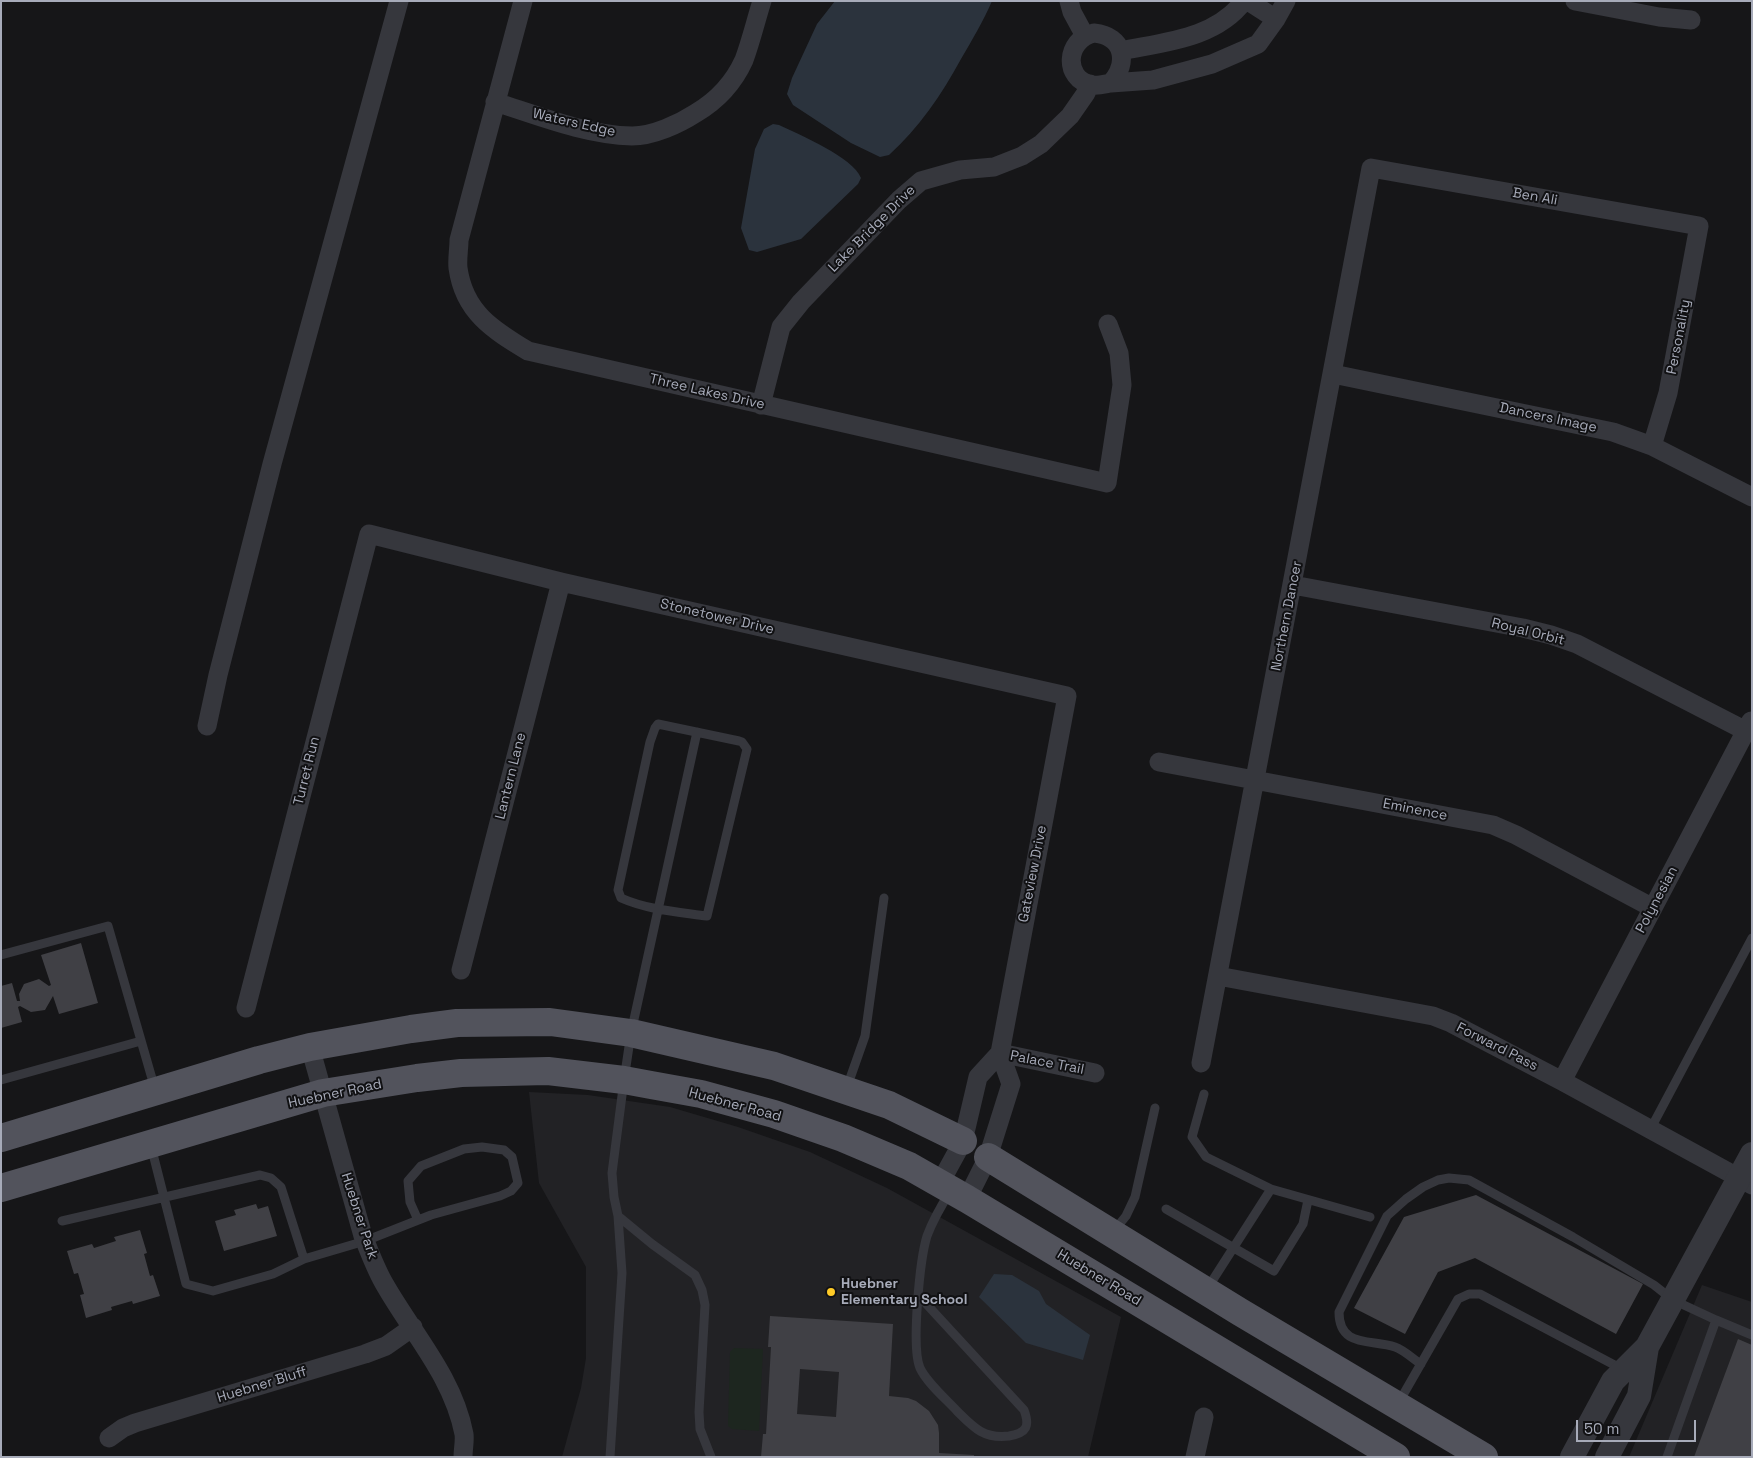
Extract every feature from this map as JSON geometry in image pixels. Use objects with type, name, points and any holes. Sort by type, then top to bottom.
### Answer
[{"type":"main road","points":[[1,1138],[259,1060],[310,1047],[457,1023],[550,1022],[631,1033],[774,1066],[890,1105],[963,1141]]},
{"type":"main road","name":"Huebner Road","points":[[1,1188],[322,1093],[461,1073],[548,1071],[624,1080],[701,1094],[774,1114],[860,1145],[909,1166],[953,1190],[1396,1457]]},
{"type":"main road","points":[[988,1157],[1206,1291],[1484,1457]]},
{"type":"street","points":[[207,726],[218,675],[272,464],[399,1]]},
{"type":"street","name":"Three Lakes Drive","points":[[523,1],[459,240],[458,267],[467,298],[477,312],[494,330],[528,351],[1107,483],[1122,385],[1119,353],[1108,324]]},
{"type":"street","name":"Waters Edge","points":[[495,102],[580,128],[606,132],[634,136],[668,128],[700,111],[722,95],[744,59],[762,1]]},
{"type":"street","points":[[1069,1],[1072,12],[1085,36]]},
{"type":"street","points":[[1121,51],[1188,38],[1214,27],[1244,1]]},
{"type":"street","points":[[1248,1],[1276,19]]},
{"type":"street","points":[[1111,83],[1119,74],[1121,68],[1121,51],[1116,43],[1103,34],[1085,36],[1074,46],[1071,54],[1073,71],[1078,77],[1090,84],[1102,84],[1153,80],[1212,64],[1258,44],[1286,1]]},
{"type":"street","points":[[1575,1],[1659,17],[1690,20]]},
{"type":"street","points":[[1188,38],[1196,68]]},
{"type":"street","name":"Lake Bridge Drive","points":[[761,405],[782,327],[801,302],[899,200],[921,181],[960,170],[994,166],[1022,156],[1041,144],[1070,116],[1090,84]]},
{"type":"street","name":"Ben Ali","points":[[1371,168],[1700,226]]},
{"type":"street","name":"Northern Dancer","points":[[1201,1063],[1371,168]]},
{"type":"street","name":"Personality","points":[[1652,446],[1668,393],[1700,226]]},
{"type":"street","name":"Dancers Image","points":[[1332,374],[1613,432],[1652,446],[1752,497]]},
{"type":"street","name":"Stonetower Drive","points":[[368,534],[561,582],[1067,696]]},
{"type":"street","name":"Turret Run","points":[[246,1008],[368,534]]},
{"type":"street","name":"Lantern Lane","points":[[461,970],[561,582]]},
{"type":"street","name":"Royal Orbit","points":[[1293,585],[1523,628],[1550,635],[1577,644],[1749,726]]},
{"type":"street","name":"Gateview Drive","points":[[1000,1053],[1067,696]]},
{"type":"street","name":"Polynesian","points":[[1562,1081],[1749,726]]},
{"type":"street","name":"Eminence","points":[[1159,762],[1493,825],[1516,835],[1652,908]]},
{"type":"street","name":"Forward Pass","points":[[1218,976],[1433,1016],[1451,1023],[1562,1081],[1745,1182]]},
{"type":"street","name":"Huebner Park","points":[[310,1047],[365,1241],[386,1286],[429,1351],[453,1395],[464,1435],[463,1457]]},
{"type":"street","points":[[1000,1053],[1011,1084],[988,1157],[953,1190],[978,1077],[1000,1053]]},
{"type":"street","name":"Palace Trail","points":[[1000,1053],[1095,1073]]},
{"type":"street","points":[[1608,1457],[1639,1396],[1634,1375],[1647,1347],[1673,1300],[1745,1182],[1752,1154]]},
{"type":"street","name":"Huebner Bluff","points":[[108,1438],[135,1422],[365,1354],[386,1346],[413,1327]]},
{"type":"street","points":[[1572,1457],[1613,1381],[1634,1375]]},
{"type":"street","points":[[1194,1457],[1204,1417]]},
{"type":"lane","points":[[658,724],[742,742],[747,749],[707,916],[658,908],[621,898],[618,890],[654,728],[658,724]]},
{"type":"lane","points":[[610,1457],[622,1273],[618,1216],[612,1173],[631,1033],[697,732]]},
{"type":"lane","points":[[846,1090],[865,1036],[884,898]]},
{"type":"lane","points":[[1,955],[108,926],[156,1091]]},
{"type":"lane","points":[[1650,1130],[1752,938]]},
{"type":"lane","points":[[1,1080],[141,1041]]},
{"type":"lane","points":[[1204,1094],[1192,1137],[1206,1157],[1271,1188],[1370,1217]]},
{"type":"lane","points":[[1112,1234],[1126,1216],[1135,1197],[1155,1108]]},
{"type":"lane","points":[[150,1144],[186,1284],[213,1291],[273,1274],[304,1259],[365,1241],[418,1220],[500,1196],[511,1191],[518,1183],[512,1157],[504,1150],[482,1147],[464,1149],[421,1166],[408,1181],[410,1202],[418,1220]]},
{"type":"lane","points":[[62,1221],[260,1174],[271,1178],[282,1187],[304,1259]]},
{"type":"lane","points":[[1421,1364],[1396,1347],[1358,1341],[1342,1328],[1339,1312],[1387,1216],[1423,1187],[1438,1180],[1449,1178],[1469,1180],[1638,1275],[1673,1300],[1752,1335]]},
{"type":"lane","points":[[1206,1291],[1271,1188]]},
{"type":"lane","points":[[919,1296],[1024,1410],[1028,1420],[1027,1427],[1019,1434],[1002,1437],[988,1435],[975,1430],[935,1388],[920,1368],[916,1346],[919,1296],[923,1252],[937,1212],[953,1190]]},
{"type":"lane","points":[[1166,1209],[1274,1271],[1303,1224],[1308,1200]]},
{"type":"lane","points":[[618,1216],[652,1244],[695,1275],[702,1290],[705,1305],[699,1412],[700,1429],[711,1457]]},
{"type":"lane","points":[[1397,1405],[1458,1299],[1469,1294],[1480,1294],[1634,1375]]},
{"type":"lane","points":[[1667,1457],[1716,1320]]},
{"type":"shaded area","points":[[835,1],[992,1],[938,98],[910,134],[889,155],[880,157],[851,143],[793,105],[787,94],[792,78],[817,24]]},
{"type":"shaded area","points":[[773,124],[779,125],[825,147],[848,162],[861,178],[858,184],[801,239],[757,252],[749,250],[741,228],[755,149],[764,129]]},
{"type":"shaded area","name":"Huebner Elementary School","points":[[529,1092],[588,1095],[670,1107],[738,1127],[810,1152],[887,1188],[1121,1317],[1088,1457],[562,1457],[581,1388],[586,1358],[586,1267],[539,1183]]},
{"type":"shaded area","points":[[994,1274],[1012,1275],[1039,1291],[1046,1304],[1090,1335],[1083,1360],[1026,1343],[979,1297]]},
{"type":"shaded area","points":[[1702,1285],[1752,1302],[1752,1457],[1629,1457]]},
{"type":"shaded area","points":[[734,1348],[763,1349],[759,1431],[732,1429],[728,1426],[730,1352]]},
{"type":"building","points":[[81,943],[98,1003],[59,1014],[53,996],[45,1010],[31,1012],[20,1006],[18,1007],[22,1022],[1,1028],[1,986],[12,983],[17,1001],[20,1001],[19,994],[24,984],[39,979],[49,986],[51,985],[41,955]]},
{"type":"building","points":[[1476,1195],[1643,1284],[1616,1334],[1475,1258],[1438,1272],[1405,1334],[1354,1308],[1404,1217]]},
{"type":"building","points":[[256,1204],[258,1209],[268,1206],[277,1236],[224,1251],[215,1221],[236,1215],[234,1210]]},
{"type":"building","points":[[140,1230],[147,1253],[144,1254],[150,1276],[153,1275],[160,1296],[133,1304],[132,1301],[111,1307],[112,1310],[86,1318],[80,1295],[84,1294],[78,1273],[74,1274],[67,1251],[92,1244],[94,1248],[116,1241],[114,1237]]},
{"type":"building","points":[[770,1316],[893,1324],[889,1396],[916,1401],[929,1411],[938,1425],[939,1453],[974,1455],[974,1457],[761,1457],[763,1434],[766,1434],[771,1347],[768,1347]],"holes":[[[800,1369],[839,1372],[836,1417],[797,1414]]]},
{"type":"building","points":[[1738,1339],[1752,1345],[1752,1457],[1694,1457]]},
{"type":"place","name":"Huebner Elementary School","points":[[831,1292]]}]
